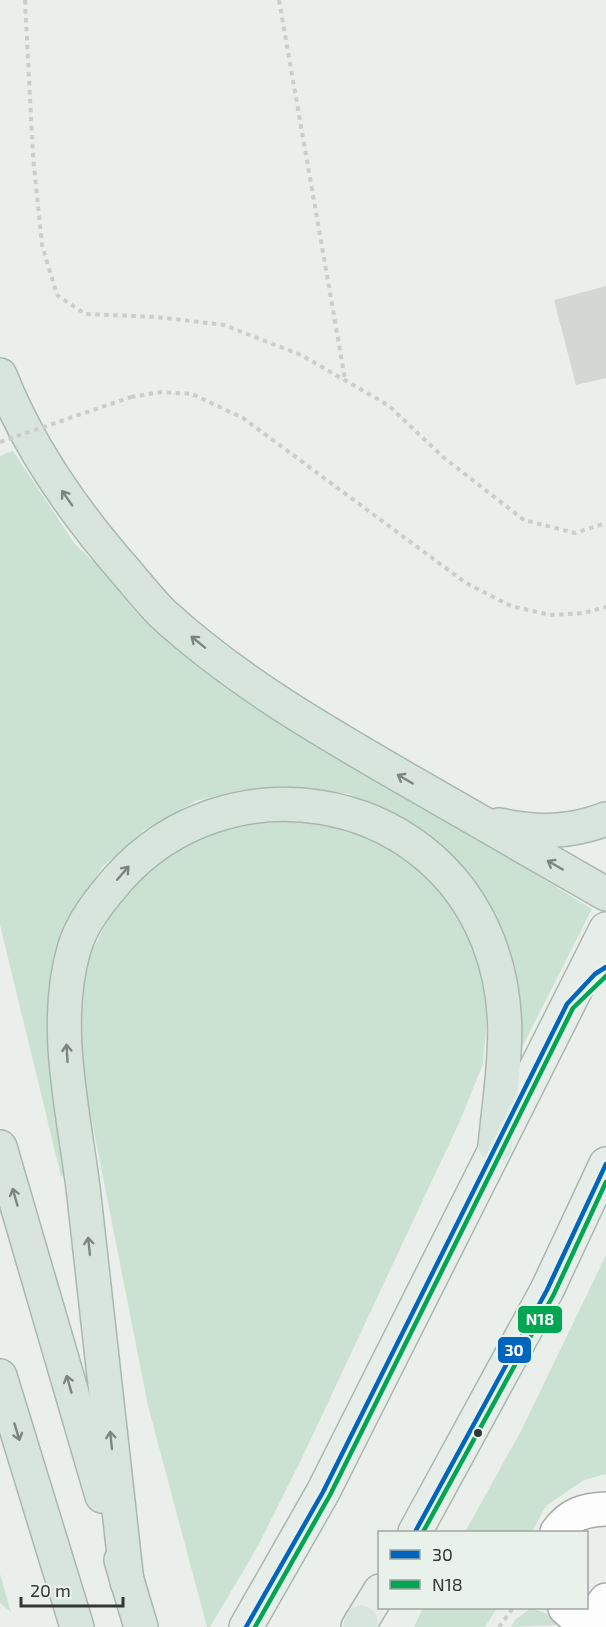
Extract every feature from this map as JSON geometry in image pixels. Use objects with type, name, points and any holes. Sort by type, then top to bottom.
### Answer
[{"type":"highway","points":[[0,375],[10,400],[39,455],[69,501],[108,552],[162,613],[244,678],[319,729],[606,894]]},
{"type":"highway","points":[[128,1582],[83,1188],[70,1100],[65,1021],[68,984],[75,949],[87,919],[107,892],[151,846],[175,831],[231,809],[277,804],[318,806],[349,812],[398,835],[425,854],[470,904],[487,938],[498,970],[505,1007],[505,1038],[495,1146]]},
{"type":"highway","points":[[478,820],[542,832],[572,830],[606,819]]},
{"type":"highway","points":[[0,1147],[141,1627]]},
{"type":"highway","points":[[0,1376],[77,1627]]},
{"type":"main road","points":[[246,1627],[323,1492],[606,929]]},
{"type":"main road","points":[[416,1531],[547,1290],[606,1164]]},
{"type":"main road","points":[[359,1625],[378,1594]]},
{"type":"street","points":[[567,1004],[595,974],[606,967]]},
{"type":"street","points":[[558,1531],[567,1518],[589,1510],[606,1509]]},
{"type":"street","points":[[579,1620],[606,1600]]},
{"type":"path","points":[[24,0],[33,156],[42,245],[57,295],[85,314],[157,317],[224,325],[301,355],[388,405],[443,457],[524,520],[576,533],[606,523]]},
{"type":"path","points":[[279,0],[345,379]]},
{"type":"path","points":[[0,442],[131,397],[161,392],[192,394],[243,418],[466,583],[511,606],[550,615],[584,613],[606,607]]},
{"type":"path","points":[[499,1627],[512,1609]]},
{"type":"green space","points":[[13,451],[75,544],[210,675],[275,719],[423,805],[592,909],[511,1069],[461,870],[402,819],[350,794],[283,786],[241,790],[196,801],[144,830],[102,867],[70,919],[69,1174],[61,1176],[0,925],[0,456]]},
{"type":"green space","points":[[309,817],[368,832],[412,856],[455,905],[482,960],[488,1005],[483,1064],[459,1123],[302,1458],[258,1546],[210,1627],[207,1627],[148,1406],[76,1040],[87,961],[116,904],[159,857],[229,824]]},
{"type":"green space","points":[[606,1255],[606,1474],[584,1480],[546,1506],[533,1531],[466,1531],[521,1431]]},
{"type":"green space","points":[[0,1574],[11,1612],[0,1603]]},
{"type":"green space","points":[[423,1609],[496,1609],[485,1627],[414,1627]]},
{"type":"green space","points":[[530,1609],[534,1609],[545,1613],[559,1625],[511,1627],[516,1619]]},
{"type":"building","points":[[606,286],[606,378],[576,385],[554,300]]},
{"type":"transit line","name":"30","points":[[246,1627],[323,1492],[567,1004],[595,974],[606,967]]},
{"type":"transit line","name":"N18","points":[[255,1627],[330,1495],[573,1008],[606,976]]},
{"type":"transit line","name":"30","points":[[416,1531],[547,1290],[606,1164]]},
{"type":"transit line","name":"N18","points":[[424,1531],[554,1294],[606,1182]]}]
